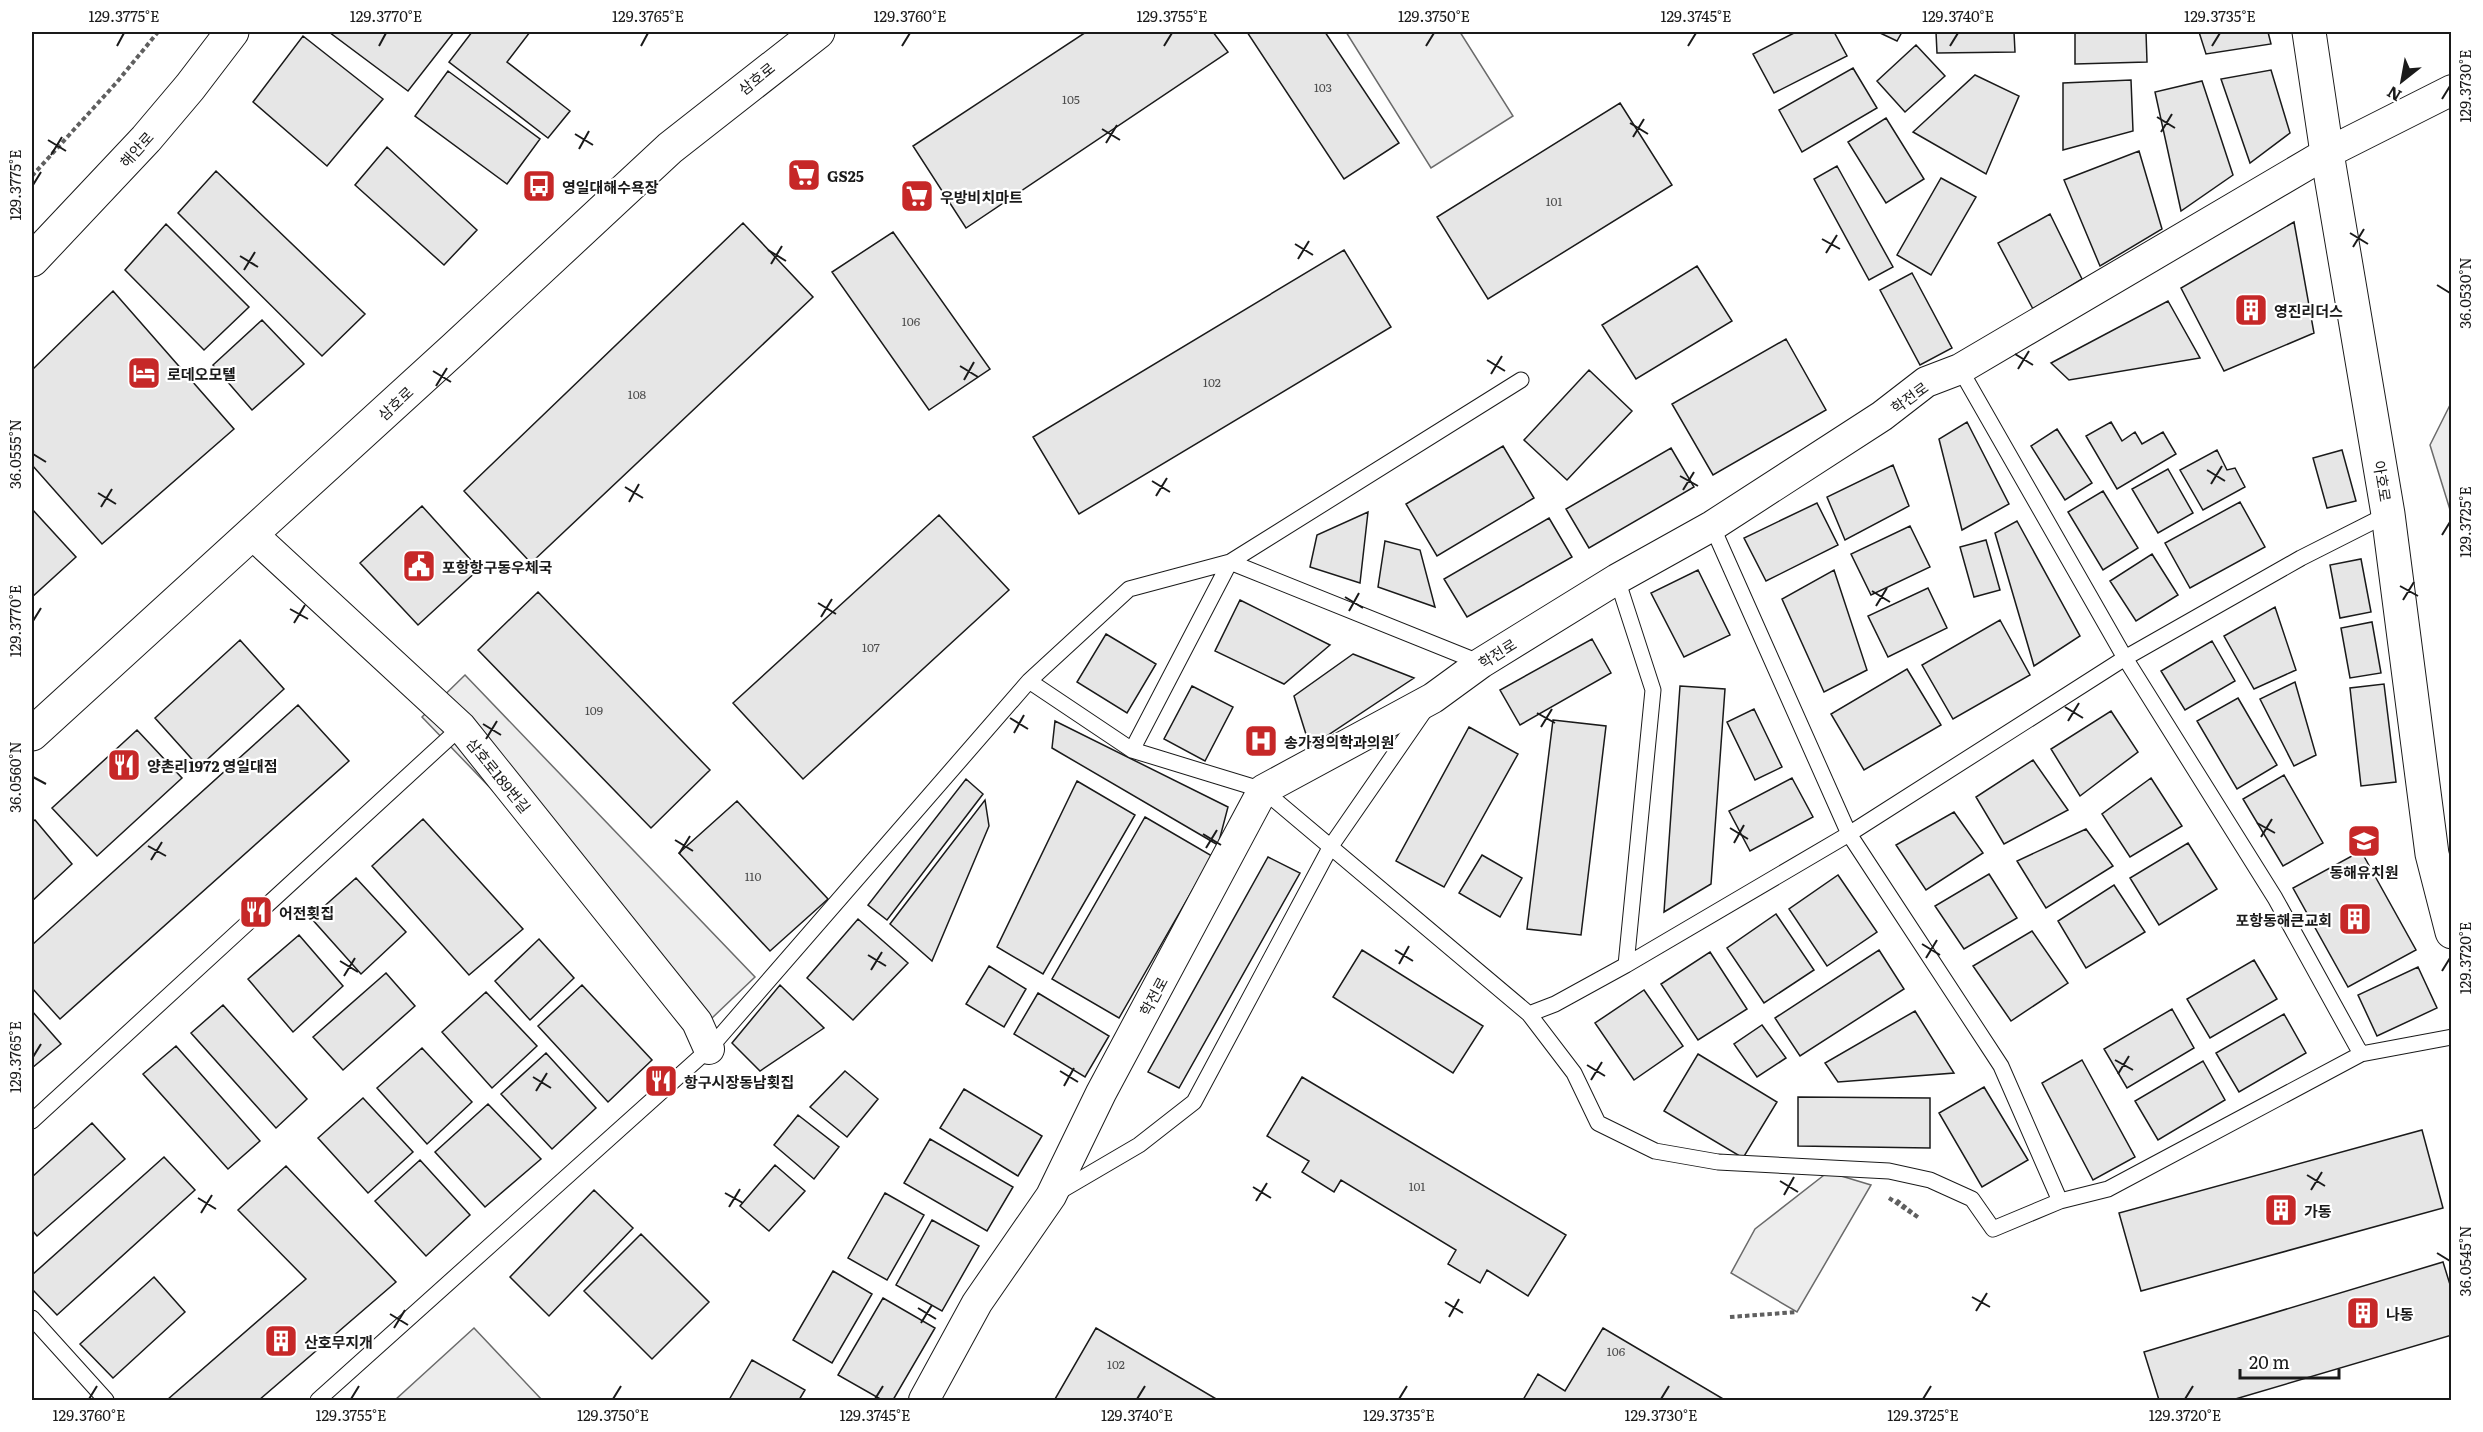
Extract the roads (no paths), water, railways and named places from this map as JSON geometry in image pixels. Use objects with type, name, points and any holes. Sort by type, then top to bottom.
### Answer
[{"type":"main road","name":"해안로","points":[[32,260],[146,139],[232,32]]},
{"type":"main road","name":"삼호로","points":[[32,734],[670,148],[818,32]]},
{"type":"main road","name":"아호로","points":[[2309,32],[2327,153],[2388,514],[2432,854],[2451,932]]},
{"type":"street","name":"학전로","points":[[924,1401],[977,1303],[1052,1196],[1101,1093],[1263,790],[1433,698],[1480,663],[1617,579],[1712,526],[1882,416],[1926,382],[1960,369],[2327,153],[2451,90]]},
{"type":"street","name":"삼호로189번길","points":[[252,534],[461,727],[697,1022],[709,1049]]},
{"type":"lane","points":[[1960,369],[2125,658],[2275,898],[2361,1054]]},
{"type":"lane","points":[[318,1401],[709,1049],[1029,681],[1129,589],[1230,562],[1521,380]]},
{"type":"lane","points":[[1528,1014],[1555,1004],[1626,965],[1849,834],[2125,658],[2301,558],[2388,514]]},
{"type":"lane","points":[[1712,526],[1849,834],[2001,1066],[2060,1201]]},
{"type":"lane","points":[[1230,562],[1480,663]]},
{"type":"lane","points":[[1132,750],[1230,562]]},
{"type":"lane","points":[[1617,579],[1653,690],[1626,965]]},
{"type":"lane","points":[[1029,681],[1132,750],[1263,790],[1528,1014],[1574,1073],[1598,1123],[1655,1151],[1718,1162],[1889,1170],[1930,1180],[1972,1199],[1992,1229],[2060,1201],[2108,1189],[2361,1054],[2451,1037]]},
{"type":"lane","points":[[1052,1196],[1139,1145],[1194,1102],[1331,846],[1433,698]]},
{"type":"lane","points":[[32,1121],[461,727]]},
{"type":"lane","points":[[32,1318],[106,1401]]},
{"type":"place","name":"GS25","points":[[804,175]]},
{"type":"place","name":"영일대해수욕장","points":[[539,186]]},
{"type":"place","name":"우방비치마트","points":[[917,196]]},
{"type":"place","name":"영진리더스","points":[[2251,310]]},
{"type":"place","name":"로데오모텔","points":[[144,373]]},
{"type":"place","name":"포항항구동우체국","points":[[419,566]]},
{"type":"place","name":"송가정의학과의원","points":[[1261,741]]},
{"type":"place","name":"양촌리1972 영일대점","points":[[124,765]]},
{"type":"place","name":"동해유치원","points":[[2364,841]]},
{"type":"place","name":"어전횟집","points":[[256,912]]},
{"type":"place","name":"포항동해큰교회","points":[[2355,919]]},
{"type":"place","name":"항구시장동남횟집","points":[[661,1081]]},
{"type":"place","name":"가동","points":[[2281,1210]]},
{"type":"place","name":"나동","points":[[2363,1313]]},
{"type":"place","name":"산호무지개","points":[[281,1341]]}]
